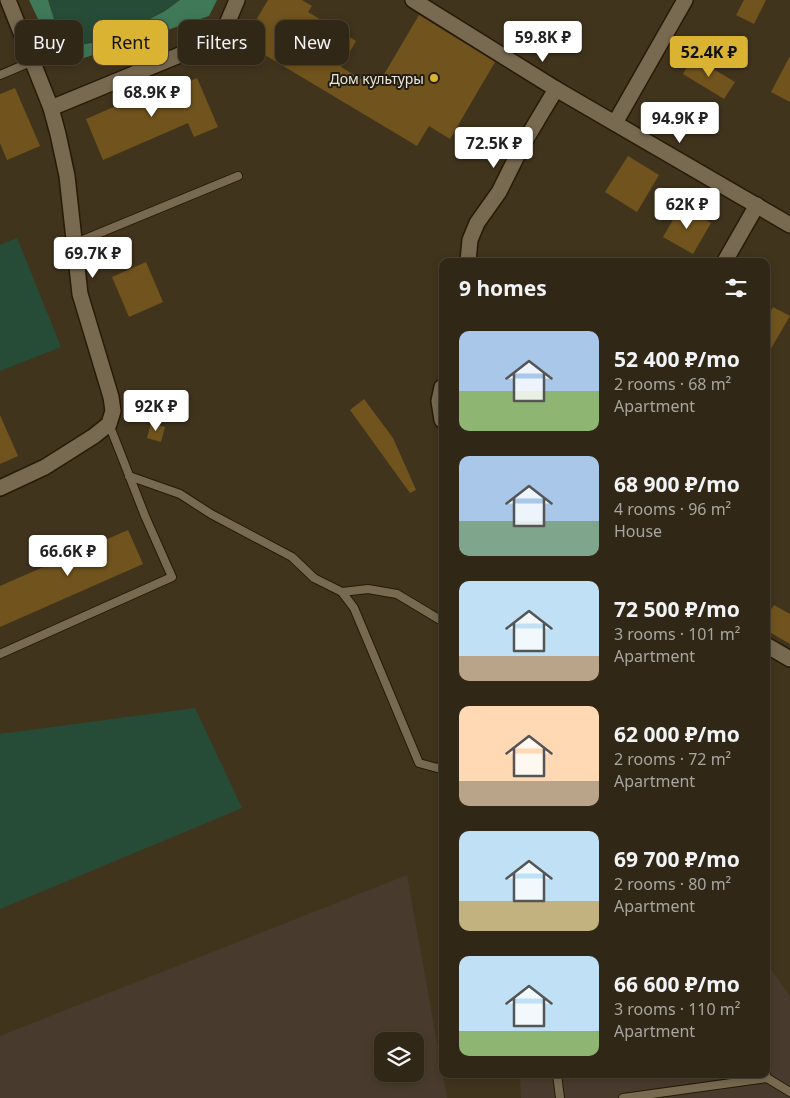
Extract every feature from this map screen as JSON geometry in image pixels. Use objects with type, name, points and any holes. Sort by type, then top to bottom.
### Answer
[{"type":"street","points":[[8,0],[16,20]]},
{"type":"street","points":[[51,108],[221,38],[237,0]]},
{"type":"street","points":[[413,0],[556,89],[790,224]]},
{"type":"street","points":[[614,123],[684,0]]},
{"type":"street","points":[[0,488],[45,467],[94,436],[109,424],[113,411],[111,397],[80,294],[67,176],[51,108],[35,65]]},
{"type":"street","points":[[468,258],[470,240],[477,223],[499,192],[522,146],[556,89]]},
{"type":"street","points":[[727,258],[757,205]]},
{"type":"street","points":[[770,647],[790,659]]},
{"type":"lane","points":[[0,75],[24,65]]},
{"type":"lane","points":[[73,244],[238,176]]},
{"type":"lane","points":[[0,654],[172,577],[109,424]]},
{"type":"lane","points":[[129,476],[180,494],[211,514],[292,557],[314,578],[342,592],[354,608],[419,763],[439,767]]},
{"type":"lane","points":[[342,592],[368,589],[397,594],[439,619]]},
{"type":"lane","points":[[558,1078],[560,1098]]},
{"type":"lane","points":[[623,1098],[753,1078]]},
{"type":"lane","points":[[769,1078],[790,1092]]},
{"type":"shaded area","points":[[407,875],[439,1053],[439,1078],[443,1078],[447,1098],[0,1098],[0,1036]]},
{"type":"shaded area","points":[[770,968],[790,997],[790,1098],[521,1098],[520,1078],[770,1078]]},
{"type":"green space","points":[[29,0],[48,0],[54,20],[39,20]]},
{"type":"green space","points":[[48,0],[180,0],[147,20],[93,20],[93,41],[83,44],[83,20],[54,20]]},
{"type":"green space","points":[[180,0],[217,0],[209,16],[197,20],[178,20],[178,26],[168,30],[168,20],[148,20]]},
{"type":"green space","points":[[93,42],[93,55],[83,58],[83,44]]},
{"type":"green space","points":[[17,238],[61,347],[0,371],[0,245]]},
{"type":"green space","points":[[195,708],[242,808],[0,909],[0,734]]},
{"type":"building","name":"Дом культуры","points":[[268,0],[302,0],[312,6],[308,12],[321,20],[275,20],[275,61],[265,55],[265,20],[256,20]]},
{"type":"building","points":[[744,0],[766,0],[754,24],[736,15]]},
{"type":"building","name":"Дом культуры","points":[[419,15],[495,62],[450,139],[429,126],[417,146],[281,65],[342,65],[341,67],[376,88]]},
{"type":"building","name":"Дом культуры","points":[[349,37],[356,41],[349,53]]},
{"type":"building","points":[[790,56],[790,102],[771,92]]},
{"type":"building","points":[[693,57],[735,82],[724,99],[683,74]]},
{"type":"building","points":[[197,78],[218,127],[194,137],[188,123],[103,160],[86,119],[171,82],[174,88]]},
{"type":"building","points":[[15,88],[40,146],[7,160],[0,143],[0,94]]},
{"type":"building","points":[[628,156],[659,175],[637,212],[605,192]]},
{"type":"building","points":[[681,206],[711,223],[693,254],[663,237]]},
{"type":"building","points":[[146,262],[163,302],[129,317],[112,277]]},
{"type":"building","points":[[773,307],[790,316],[770,350],[770,313]]},
{"type":"building","points":[[364,399],[393,438],[416,490],[410,493],[350,410]]},
{"type":"building","points":[[0,415],[18,456],[0,464]]},
{"type":"building","points":[[151,423],[165,427],[161,442],[147,438]]},
{"type":"building","points":[[128,530],[143,564],[0,627],[0,586]]},
{"type":"building","points":[[774,605],[790,614],[790,644],[770,632],[770,611]]},
{"type":"place","name":"Дом культуры","points":[[434,78]]}]
